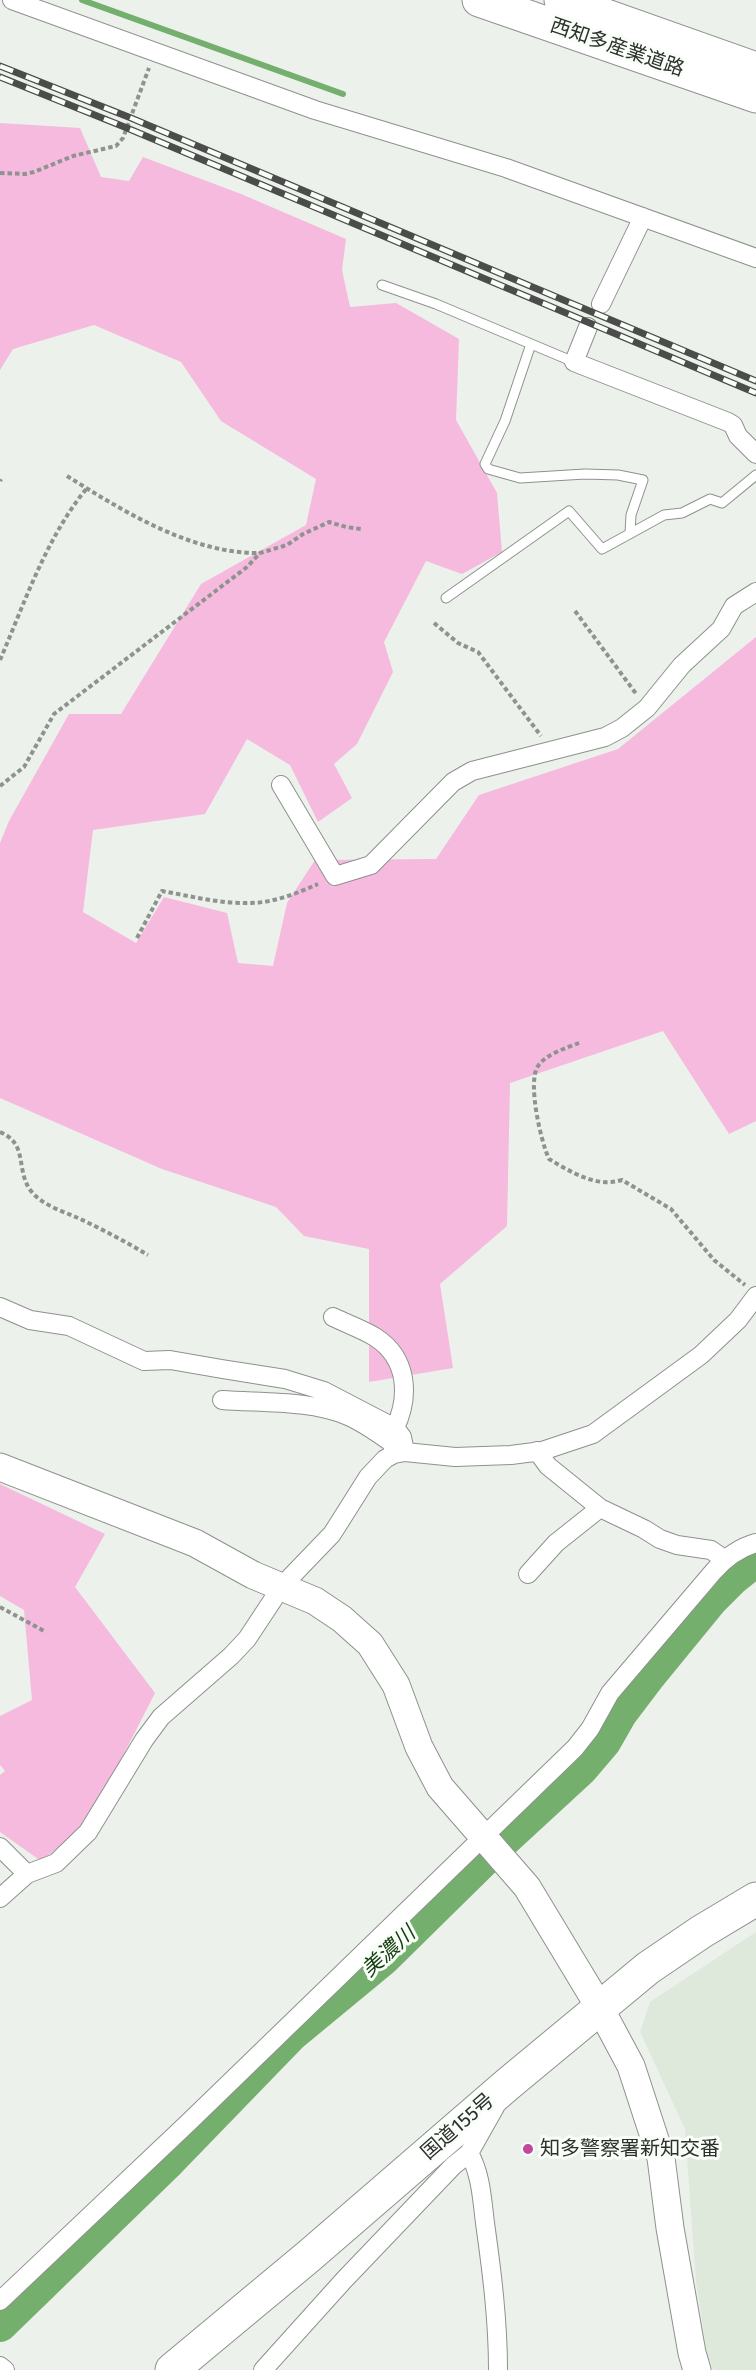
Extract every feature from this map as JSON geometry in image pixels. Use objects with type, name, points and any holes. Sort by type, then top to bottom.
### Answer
[{"type":"highway","name":"西知多産業道路","points":[[479,0],[756,96]]},
{"type":"highway","name":"西知多産業道路","points":[[561,0],[756,69]]},
{"type":"highway","name":"国道155号","points":[[172,2370],[648,1968],[701,1932],[756,1899]]},
{"type":"street","points":[[12,0],[315,110],[506,168],[756,258]]},
{"type":"street","points":[[601,304],[643,217]]},
{"type":"street","points":[[588,327],[574,362],[728,422],[756,454]]},
{"type":"street","points":[[280,785],[335,876],[371,865],[453,782],[472,771],[605,737],[622,728],[647,708],[682,665],[722,629],[734,606],[756,592]]},
{"type":"street","points":[[0,1898],[27,1874],[56,1863],[88,1832],[144,1740],[161,1717],[231,1656],[247,1639],[282,1586],[332,1534],[368,1477],[385,1459],[400,1453],[455,1457],[511,1455],[537,1451],[593,1434],[701,1355],[738,1320],[752,1292]]},
{"type":"street","points":[[0,1307],[30,1320],[69,1326],[144,1361],[170,1360],[285,1379],[314,1388],[395,1428],[402,1437],[400,1453]]},
{"type":"street","points":[[333,1317],[376,1338],[394,1354],[405,1387],[404,1405],[395,1428]]},
{"type":"street","points":[[222,1400],[294,1405],[346,1416],[392,1443],[400,1453]]},
{"type":"street","points":[[537,1451],[548,1466],[600,1508],[644,1528],[660,1539],[677,1545],[711,1550],[724,1559]]},
{"type":"street","points":[[0,1467],[195,1543],[253,1575],[315,1601],[342,1618],[370,1644],[396,1685],[419,1747],[440,1787],[527,1887],[600,2008],[631,2066],[661,2158],[674,2251],[697,2370]]},
{"type":"street","points":[[528,1574],[556,1543],[600,1508]]},
{"type":"street","points":[[0,2301],[575,1748],[590,1729],[610,1693],[724,1559],[739,1549],[756,1543]]},
{"type":"street","points":[[0,1847],[27,1874]]},
{"type":"street","points":[[263,2370],[351,2273],[453,2166],[469,2153],[508,2084]]},
{"type":"street","points":[[469,2153],[477,2166],[486,2229],[498,2324],[498,2370]]},
{"type":"street","points":[[0,2366],[5,2370]]},
{"type":"lane","points":[[382,285],[436,304],[574,362]]},
{"type":"lane","points":[[531,344],[505,421],[485,464],[488,469],[520,478],[596,474],[644,480],[631,515],[630,533]]},
{"type":"lane","points":[[446,598],[569,511],[602,549],[664,515],[682,513],[710,499],[722,503],[756,476]]},
{"type":"path","points":[[0,173],[34,172],[73,156],[116,146],[123,138],[155,50]]},
{"type":"path","points":[[67,476],[146,523],[191,540],[241,553],[260,553],[287,545],[303,534],[329,522],[361,529]]},
{"type":"path","points":[[0,660],[52,541],[70,508],[87,488]]},
{"type":"path","points":[[0,786],[24,767],[54,714],[248,567],[260,553]]},
{"type":"path","points":[[575,611],[647,708]]},
{"type":"path","points":[[434,623],[458,643],[478,652],[550,751]]},
{"type":"path","points":[[136,938],[162,891],[227,902],[252,903],[304,890],[335,876]]},
{"type":"path","points":[[579,1043],[546,1057],[535,1072],[533,1082],[537,1112],[549,1159],[573,1174],[592,1180],[606,1183],[622,1180],[671,1209],[714,1260],[752,1292]]},
{"type":"path","points":[[0,1132],[9,1136],[17,1144],[30,1190],[49,1206],[80,1219],[148,1255]]},
{"type":"path","points":[[0,1607],[44,1630]]},
{"type":"shaded area","points":[[0,123],[80,128],[101,177],[129,181],[143,157],[241,194],[346,239],[342,270],[350,307],[396,303],[459,339],[456,420],[497,493],[502,552],[462,574],[426,561],[384,642],[393,672],[357,744],[334,764],[352,798],[318,822],[290,765],[247,739],[205,814],[93,830],[83,912],[136,943],[164,897],[227,913],[238,963],[273,966],[287,903],[315,860],[436,859],[479,795],[618,749],[756,637],[756,1121],[729,1134],[663,1031],[510,1083],[507,1226],[440,1284],[453,1368],[369,1382],[369,1249],[304,1236],[276,1207],[162,1169],[0,1098],[0,843],[9,821],[69,714],[121,714],[201,584],[306,525],[316,479],[221,421],[181,362],[94,325],[13,349],[0,370]]},
{"type":"shaded area","points":[[0,1484],[105,1534],[75,1587],[155,1693],[88,1824],[41,1861],[0,1832],[0,1775],[5,1771],[0,1765],[0,1716],[32,1700],[24,1610],[0,1596]]},
{"type":"shaded area","points":[[756,1932],[756,2370],[713,2370],[707,2353],[696,2282],[685,2129],[640,2032],[650,2002]]},
{"type":"waterway","points":[[82,0],[343,94]]},
{"type":"waterway","name":"美濃川","points":[[0,2325],[169,2161],[291,2035],[383,1959],[505,1839],[581,1769],[604,1742],[620,1714],[648,1677],[711,1600],[733,1578],[756,1560]]},
{"type":"railway","points":[[0,66],[131,118],[756,381]]},
{"type":"railway","points":[[0,77],[127,128],[756,393]]},
{"type":"place","name":"知多警察署新知交番","points":[[528,2149]]}]
